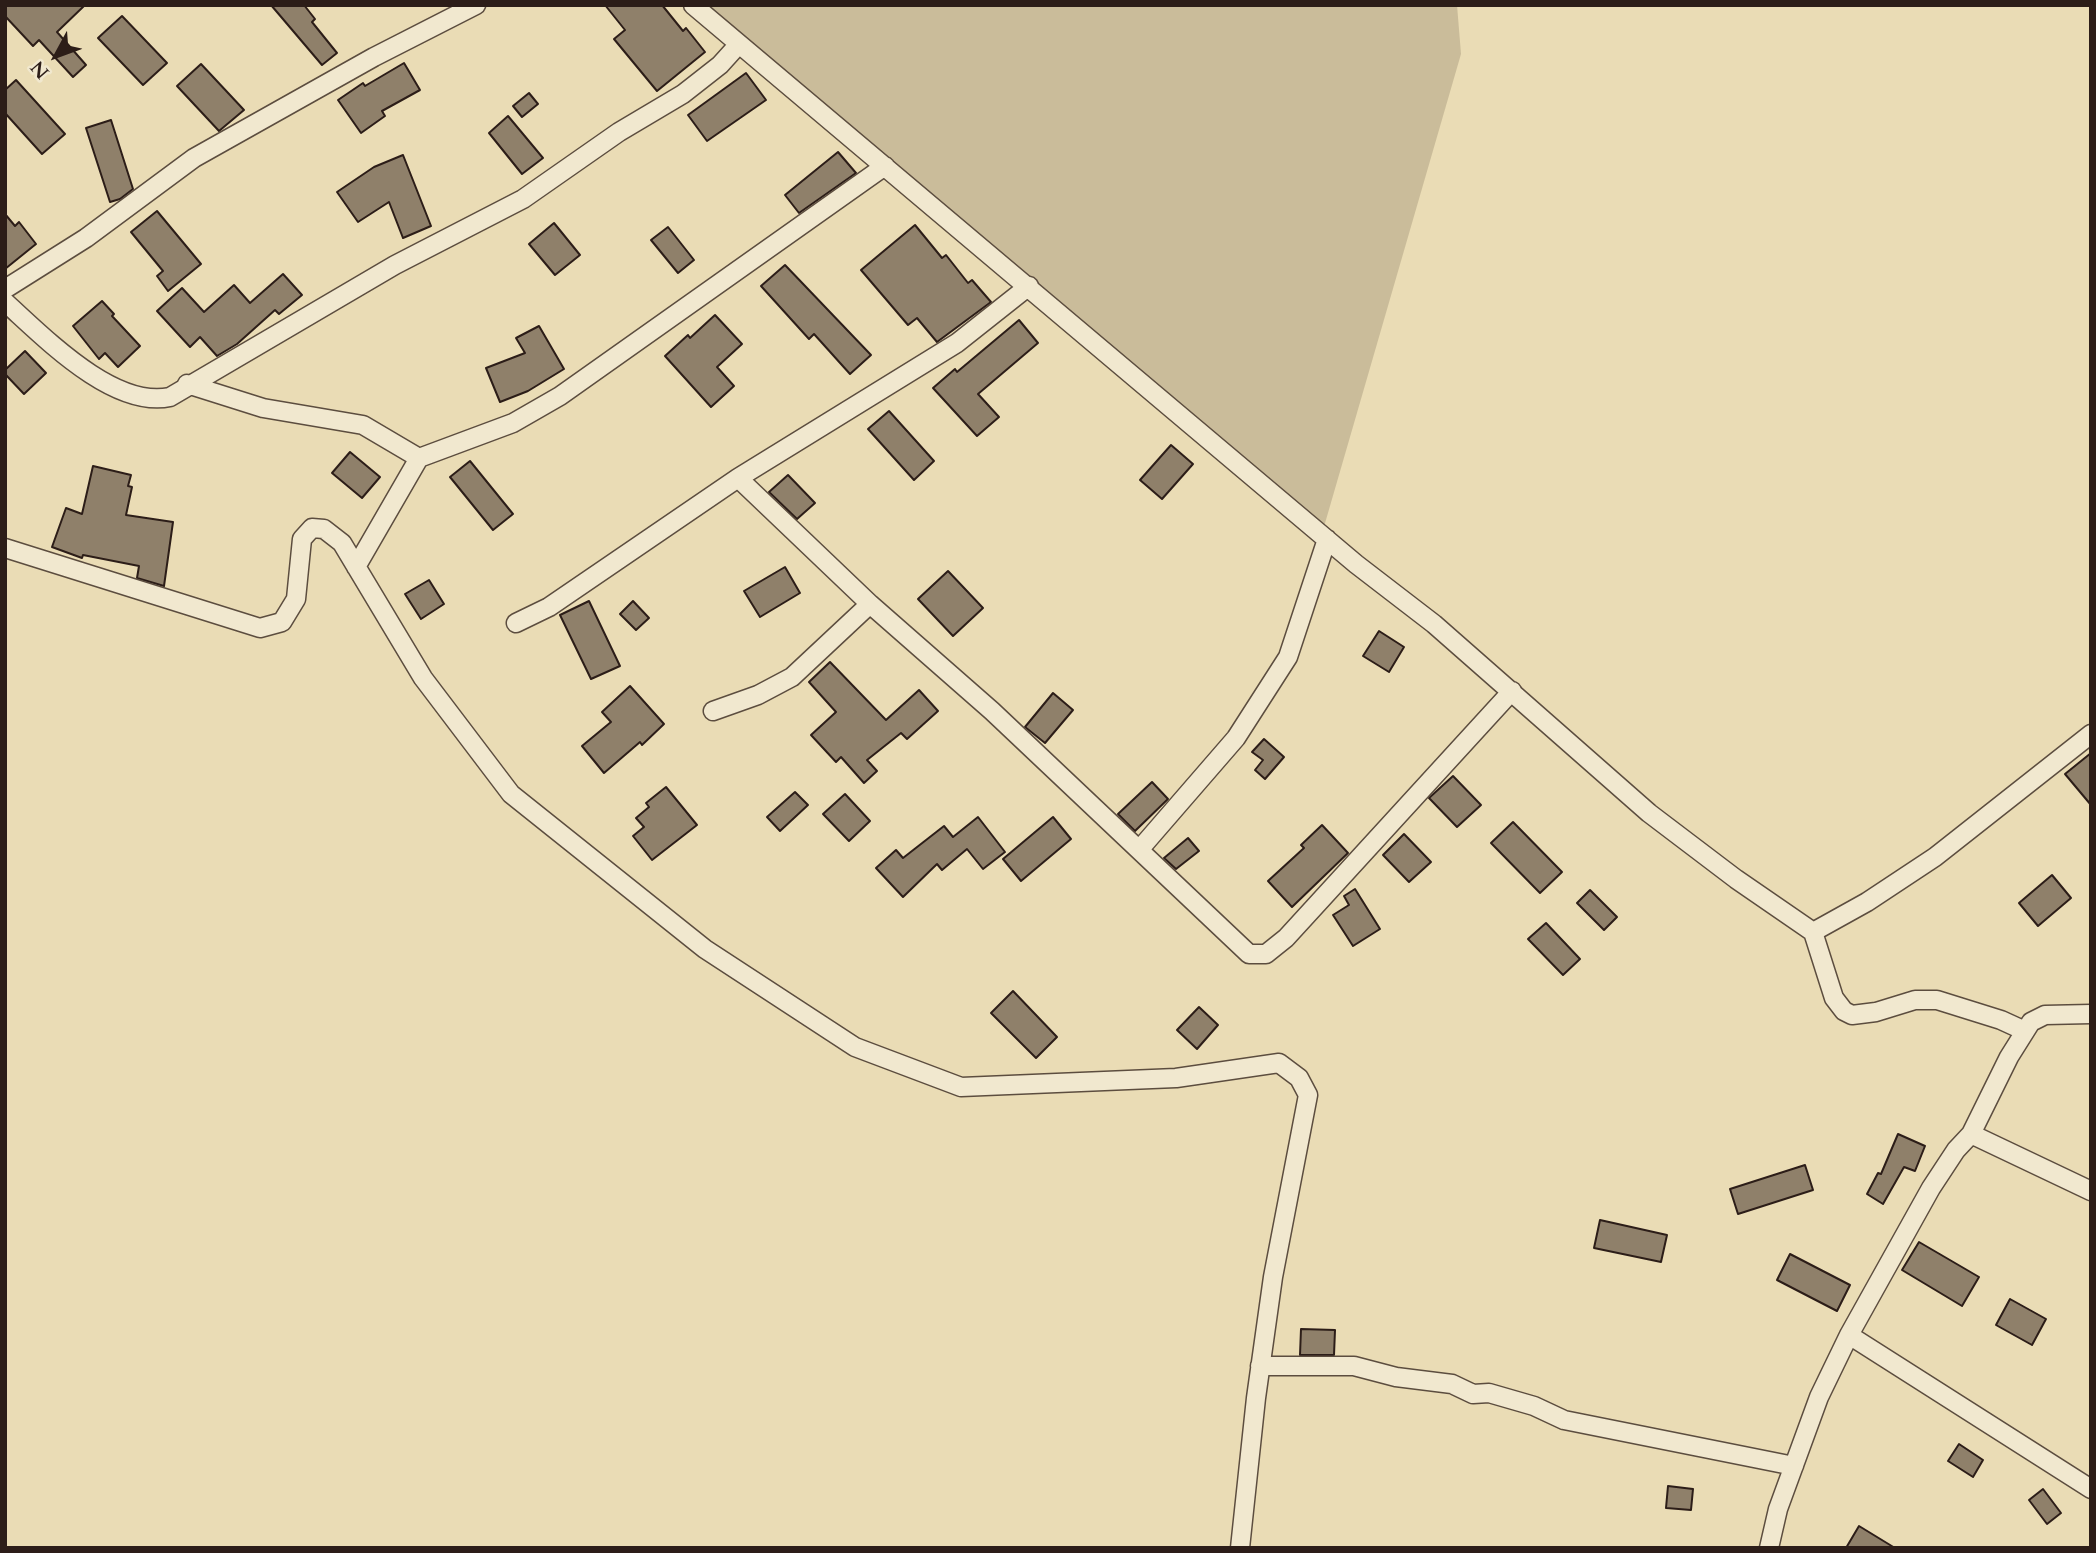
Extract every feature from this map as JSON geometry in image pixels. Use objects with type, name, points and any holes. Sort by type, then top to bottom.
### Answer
[{"type":"street","points":[[5,289],[86,238],[194,158],[374,57],[476,5]]},
{"type":"street","points":[[693,5],[1327,539],[1434,624],[1649,813],[1736,879],[1813,932],[1834,998],[1844,1011],[1852,1015],[1876,1012],[1915,1000],[1937,1000],[2001,1020],[2025,1031]]},
{"type":"street","points":[[5,302],[71,361],[96,378],[156,400],[190,390],[395,265],[523,199],[619,132],[683,94],[720,65],[738,44]]},
{"type":"street","points":[[356,567],[419,458],[513,423],[560,396],[885,166]]},
{"type":"street","points":[[516,623],[548,607],[738,478],[957,342],[1029,286]]},
{"type":"street","points":[[190,390],[263,408],[363,425],[419,458]]},
{"type":"street","points":[[738,478],[870,604],[992,711],[1249,954],[1266,954],[1286,938],[1512,691]]},
{"type":"street","points":[[5,548],[260,628],[282,622],[296,599],[302,539],[312,528],[324,529],[342,542],[423,678],[511,794],[705,949],[855,1047],[961,1087],[1176,1078],[1279,1063],[1299,1078],[1308,1095],[1273,1277],[1240,1548]]},
{"type":"street","points":[[1139,850],[1236,738],[1288,657],[1327,539]]},
{"type":"street","points":[[713,711],[758,695],[792,677],[870,604]]},
{"type":"street","points":[[1813,932],[1867,902],[1935,857],[2091,734]]},
{"type":"street","points":[[1774,1545],[1779,1509],[1819,1397],[1849,1335],[1931,1188],[1970,1134],[2009,1057],[2031,1022],[2045,1015],[2091,1014]]},
{"type":"street","points":[[1970,1134],[2091,1191]]},
{"type":"street","points":[[1849,1335],[2091,1489]]},
{"type":"street","points":[[1261,1366],[1354,1366],[1396,1377],[1452,1384],[1474,1394],[1489,1393],[1534,1406],[1564,1420],[1794,1466]]},
{"type":"shaded area","points":[[704,5],[1457,5],[1461,54],[1321,537]]},
{"type":"building","points":[[5,5],[85,5],[57,32],[86,65],[73,77],[39,40],[33,46],[5,16]]},
{"type":"building","points":[[271,5],[304,5],[315,19],[312,22],[337,53],[322,65]]},
{"type":"building","points":[[605,5],[662,5],[683,31],[686,28],[705,52],[657,91],[614,39],[625,30]]},
{"type":"building","points":[[122,16],[167,63],[143,85],[98,38]]},
{"type":"building","points":[[404,63],[420,90],[382,111],[385,116],[361,133],[338,100],[363,83],[365,86]]},
{"type":"building","points":[[201,64],[244,110],[219,131],[177,86]]},
{"type":"building","points":[[746,73],[766,100],[707,141],[688,115]]},
{"type":"building","points":[[16,80],[65,134],[42,154],[5,113],[5,90]]},
{"type":"building","points":[[529,93],[538,104],[522,117],[513,106]]},
{"type":"building","points":[[508,116],[543,158],[522,174],[489,133]]},
{"type":"building","points":[[111,120],[133,189],[120,199],[110,202],[86,128]]},
{"type":"building","points":[[838,152],[856,173],[799,213],[785,195]]},
{"type":"building","points":[[403,155],[431,226],[403,238],[389,202],[358,222],[337,192],[374,167]]},
{"type":"building","points":[[157,211],[201,264],[168,291],[157,276],[163,271],[131,232]]},
{"type":"building","points":[[5,214],[15,226],[19,222],[36,244],[5,269]]},
{"type":"building","points":[[554,223],[580,255],[555,275],[529,244]]},
{"type":"building","points":[[915,225],[942,258],[946,255],[968,283],[972,280],[991,302],[937,342],[917,318],[908,325],[861,270]]},
{"type":"building","points":[[668,227],[694,260],[678,273],[651,240]]},
{"type":"building","points":[[785,265],[871,355],[850,374],[814,334],[809,339],[761,286]]},
{"type":"building","points":[[283,274],[302,295],[279,314],[275,310],[237,344],[217,356],[200,337],[190,347],[157,311],[182,288],[204,312],[234,285],[250,303]]},
{"type":"building","points":[[102,301],[140,346],[118,367],[105,353],[99,359],[73,326]]},
{"type":"building","points":[[715,315],[742,344],[717,367],[734,386],[711,407],[665,356]]},
{"type":"building","points":[[1019,320],[1038,343],[978,394],[999,417],[977,436],[933,388],[955,369],[957,372]]},
{"type":"building","points":[[539,326],[564,369],[528,391],[500,402],[486,368],[525,353],[516,338]]},
{"type":"building","points":[[25,351],[46,373],[24,394],[5,374],[5,370]]},
{"type":"building","points":[[889,411],[934,461],[914,480],[868,429]]},
{"type":"building","points":[[1171,445],[1193,464],[1162,499],[1140,480]]},
{"type":"building","points":[[350,452],[380,477],[362,498],[332,473]]},
{"type":"building","points":[[470,461],[513,514],[493,530],[450,477]]},
{"type":"building","points":[[93,466],[131,475],[128,486],[132,487],[126,515],[173,522],[164,586],[137,578],[139,566],[83,555],[82,558],[52,547],[66,508],[82,514]]},
{"type":"building","points":[[788,475],[815,503],[797,519],[769,492]]},
{"type":"building","points":[[785,567],[800,593],[760,617],[744,591]]},
{"type":"building","points":[[948,571],[983,608],[953,636],[918,599]]},
{"type":"building","points":[[429,580],[444,604],[421,619],[405,594]]},
{"type":"building","points":[[589,601],[620,666],[591,679],[560,615]]},
{"type":"building","points":[[633,601],[649,618],[636,630],[620,614]]},
{"type":"building","points":[[1379,631],[1404,647],[1389,672],[1363,656]]},
{"type":"building","points":[[830,662],[886,720],[919,690],[938,711],[907,739],[901,733],[867,760],[877,771],[864,783],[841,757],[836,762],[811,735],[836,712],[809,682]]},
{"type":"building","points":[[630,686],[664,724],[642,745],[640,742],[604,773],[582,746],[611,722],[602,712]]},
{"type":"building","points":[[1053,693],[1073,710],[1045,743],[1025,727]]},
{"type":"building","points":[[1264,739],[1284,757],[1265,779],[1255,770],[1263,760],[1252,752]]},
{"type":"building","points":[[2091,753],[2091,805],[2065,774]]},
{"type":"building","points":[[1453,776],[1481,805],[1457,827],[1429,798]]},
{"type":"building","points":[[1152,782],[1168,799],[1135,831],[1118,814]]},
{"type":"building","points":[[666,787],[697,825],[652,860],[633,836],[644,827],[636,818],[649,807],[646,803]]},
{"type":"building","points":[[795,792],[808,805],[780,831],[767,817]]},
{"type":"building","points":[[845,794],[870,821],[849,841],[823,814]]},
{"type":"building","points":[[978,817],[1005,852],[983,869],[967,849],[942,870],[937,864],[903,897],[876,868],[896,850],[903,858],[944,826],[953,837]]},
{"type":"building","points":[[1053,817],[1071,839],[1021,881],[1003,859]]},
{"type":"building","points":[[1513,822],[1562,872],[1540,893],[1491,843]]},
{"type":"building","points":[[1322,825],[1348,853],[1292,907],[1268,881],[1304,848],[1301,845]]},
{"type":"building","points":[[1404,834],[1431,862],[1409,882],[1383,855]]},
{"type":"building","points":[[1188,838],[1199,851],[1176,869],[1164,858]]},
{"type":"building","points":[[2052,875],[2071,898],[2038,926],[2019,903]]},
{"type":"building","points":[[1355,889],[1380,929],[1353,946],[1333,915],[1349,905],[1344,896]]},
{"type":"building","points":[[1590,890],[1617,917],[1604,930],[1577,903]]},
{"type":"building","points":[[1546,923],[1580,959],[1563,975],[1528,939]]},
{"type":"building","points":[[1013,991],[1057,1037],[1036,1058],[991,1013]]},
{"type":"building","points":[[1199,1007],[1218,1025],[1197,1049],[1177,1030]]},
{"type":"building","points":[[1898,1134],[1925,1146],[1915,1171],[1904,1167],[1883,1204],[1867,1194],[1878,1173],[1881,1174]]},
{"type":"building","points":[[1805,1165],[1813,1190],[1738,1214],[1730,1189]]},
{"type":"building","points":[[1600,1220],[1667,1235],[1661,1262],[1594,1248]]},
{"type":"building","points":[[1919,1242],[1979,1277],[1962,1306],[1902,1270]]},
{"type":"building","points":[[1790,1254],[1850,1285],[1837,1311],[1777,1280]]},
{"type":"building","points":[[2010,1299],[2046,1319],[2032,1345],[1996,1325]]},
{"type":"building","points":[[1301,1329],[1335,1330],[1334,1355],[1300,1355]]},
{"type":"building","points":[[1959,1444],[1983,1460],[1973,1477],[1948,1461]]},
{"type":"building","points":[[1668,1486],[1693,1489],[1691,1510],[1666,1508]]},
{"type":"building","points":[[2043,1489],[2061,1513],[2047,1524],[2029,1500]]},
{"type":"building","points":[[1859,1526],[1895,1548],[1846,1548]]}]
